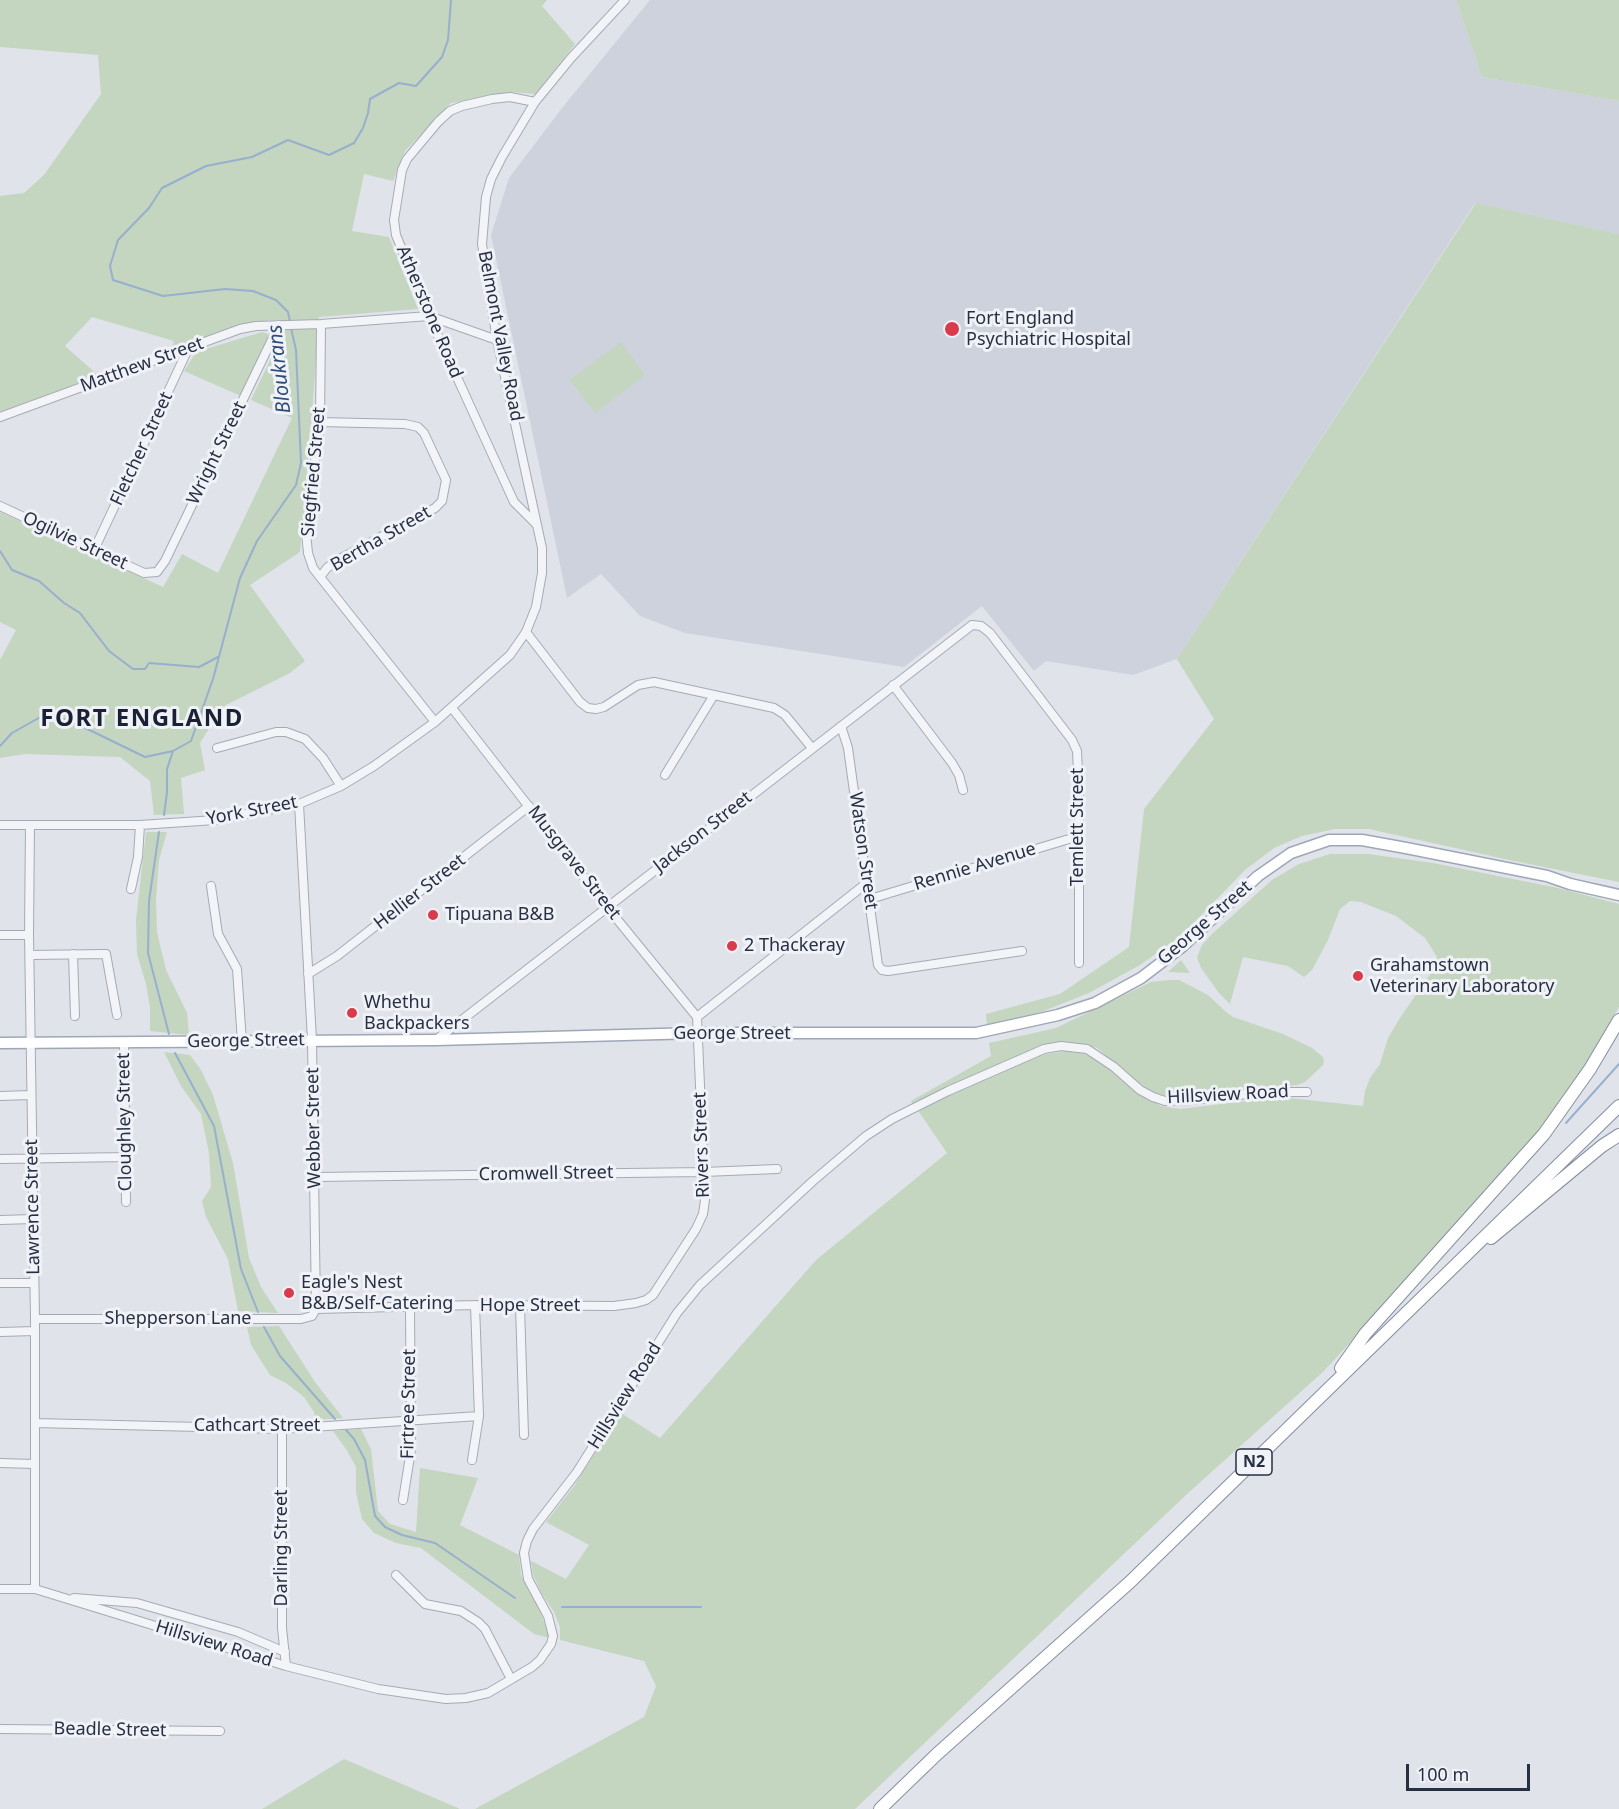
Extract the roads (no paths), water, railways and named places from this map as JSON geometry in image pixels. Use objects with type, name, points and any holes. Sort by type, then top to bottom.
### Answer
[{"type":"highway","points":[[1325,1392],[1365,1334],[1544,1134],[1590,1069],[1619,1020]]},
{"type":"highway","name":"N2","points":[[880,1809],[946,1746],[1130,1582],[1619,1106]]},
{"type":"highway","points":[[1407,1311],[1574,1169],[1619,1135]]},
{"type":"main road","name":"George Street","points":[[0,1042],[436,1040],[698,1033],[976,1033],[1058,1015],[1095,1003],[1141,978],[1183,946],[1258,876],[1291,853],[1329,840],[1362,840],[1548,876]]},
{"type":"main road","points":[[1548,876],[1619,887]]},
{"type":"main road","points":[[1548,876],[1570,884],[1619,895]]},
{"type":"street","name":"Belmont Valley Road","points":[[536,607],[542,573],[542,548],[497,340],[482,244],[486,197],[491,179],[502,157],[535,102],[571,58],[625,0]]},
{"type":"street","name":"Atherstone Road","points":[[535,102],[510,97],[492,99],[450,111],[407,159],[402,170],[394,220],[396,235],[429,316],[514,502],[537,525]]},
{"type":"street","name":"Matthew Street","points":[[0,417],[189,347],[240,329],[256,326],[429,316],[497,340]]},
{"type":"street","name":"Siegfried Street","points":[[321,324],[320,422],[306,533],[308,553],[320,578],[435,722]]},
{"type":"street","name":"Wright Street","points":[[151,574],[162,567],[286,325]]},
{"type":"street","name":"Fletcher Street","points":[[94,550],[189,347]]},
{"type":"street","name":"Bertha Street","points":[[320,422],[405,424],[418,427],[424,433],[446,480],[442,501],[435,508],[336,561],[320,578]]},
{"type":"street","name":"Ogilvie Street","points":[[0,506],[144,573],[151,574]]},
{"type":"street","name":"York Street","points":[[0,825],[140,825],[215,820],[299,804],[341,786],[374,766],[452,708],[510,655],[526,632],[536,607]]},
{"type":"street","name":"Jackson Street","points":[[436,1040],[972,625]]},
{"type":"street","name":"Temlett Street","points":[[972,625],[981,626],[990,633],[1072,740],[1078,762],[1079,963]]},
{"type":"street","points":[[526,632],[580,702],[588,708],[596,709],[604,706],[647,682],[774,708],[785,716],[812,748]]},
{"type":"street","points":[[892,685],[952,763],[959,775],[963,790]]},
{"type":"street","points":[[664,775],[714,695]]},
{"type":"street","name":"Musgrave Street","points":[[452,708],[607,907],[698,1017]]},
{"type":"street","name":"Watson Street","points":[[841,726],[848,748],[877,958],[882,970],[1022,951]]},
{"type":"street","points":[[217,748],[276,732],[286,732],[305,739],[314,747],[341,786]]},
{"type":"street","name":"Webber Street","points":[[299,804],[312,1040],[316,1309]]},
{"type":"street","name":"Hellier Street","points":[[308,974],[337,956],[529,806]]},
{"type":"street","name":"Lawrence Street","points":[[30,825],[35,1589]]},
{"type":"street","points":[[130,889],[138,857],[140,825]]},
{"type":"street","name":"Rennie Avenue","points":[[870,899],[1079,836]]},
{"type":"street","points":[[698,1017],[868,882]]},
{"type":"street","points":[[211,886],[218,934],[237,969],[242,1042]]},
{"type":"street","points":[[0,935],[29,935]]},
{"type":"street","points":[[73,954],[75,1016]]},
{"type":"street","points":[[30,955],[104,954],[107,956],[117,1015]]},
{"type":"street","name":"Rivers Street","points":[[636,1303],[654,1295],[703,1214],[705,1200],[698,1017]]},
{"type":"street","name":"Cloughley Street","points":[[124,1043],[126,1202]]},
{"type":"street","name":"Hillsview Road","points":[[0,1589],[35,1589],[286,1666],[378,1689],[446,1699],[466,1698],[488,1693],[540,1660],[551,1644],[553,1636],[548,1616],[528,1578],[524,1553],[527,1541],[533,1529],[577,1472],[658,1342],[700,1284],[866,1136],[892,1119],[948,1091],[1044,1049],[1061,1046],[1087,1049],[1114,1067],[1140,1090],[1165,1101],[1267,1092],[1307,1092]]},
{"type":"street","points":[[0,1096],[31,1095]]},
{"type":"street","points":[[0,1159],[125,1157]]},
{"type":"street","name":"Cromwell Street","points":[[315,1177],[704,1172],[777,1168]]},
{"type":"street","points":[[0,1220],[33,1219]]},
{"type":"street","points":[[0,1283],[34,1283]]},
{"type":"street","name":"Hope Street","points":[[316,1309],[474,1305],[614,1306],[636,1303]]},
{"type":"street","points":[[472,1460],[479,1416],[474,1305]]},
{"type":"street","points":[[520,1306],[524,1435]]},
{"type":"street","name":"Firtree Street","points":[[403,1500],[411,1450],[410,1307]]},
{"type":"street","name":"Shepperson Lane","points":[[35,1319],[301,1319],[312,1316],[316,1309]]},
{"type":"street","points":[[0,1332],[35,1331]]},
{"type":"street","name":"Cathcart Street","points":[[35,1423],[282,1429],[479,1416]]},
{"type":"street","name":"Darling Street","points":[[282,1429],[282,1628],[286,1666]]},
{"type":"street","points":[[0,1463],[34,1464]]},
{"type":"street","points":[[396,1575],[425,1604],[461,1611],[478,1622],[485,1629],[511,1679]]},
{"type":"street","points":[[62,1597],[136,1603],[238,1632],[285,1652]]},
{"type":"street","name":"Beadle Street","points":[[0,1728],[220,1731]]},
{"type":"waterway","name":"Bloukrans","points":[[290,322],[288,312],[276,300],[253,291],[225,289],[163,296],[113,280],[110,266],[118,240],[149,208],[162,188],[206,166],[252,157],[288,140],[329,155],[354,143],[363,128],[370,99],[399,83],[416,86],[442,57],[448,40],[451,0]]},
{"type":"waterway","name":"Bloukrans","points":[[0,746],[12,733],[44,715],[71,721],[145,757],[173,751],[191,741],[213,679],[240,578],[257,541],[296,485],[301,463],[296,350],[291,328]]},
{"type":"waterway","points":[[0,551],[12,570],[39,581],[64,603],[80,613],[109,651],[133,669],[145,669],[149,663],[199,667],[218,657]]},
{"type":"waterway","points":[[164,815],[167,769],[173,751]]},
{"type":"waterway","points":[[159,832],[149,901],[148,953],[169,1034]]},
{"type":"waterway","points":[[175,1053],[214,1126],[241,1269],[258,1312]]},
{"type":"waterway","points":[[1566,1123],[1619,1064]]},
{"type":"waterway","points":[[264,1327],[280,1356],[335,1419]]},
{"type":"waterway","points":[[346,1430],[354,1439],[365,1460],[375,1516],[385,1527],[402,1535],[435,1543],[515,1598]]},
{"type":"waterway","points":[[562,1607],[701,1607]]},
{"type":"place","name":"Fort England Psychiatric Hospital","points":[[952,329]]},
{"type":"place","name":"Tipuana B&B","points":[[433,915]]},
{"type":"place","name":"2 Thackeray","points":[[732,946]]},
{"type":"place","name":"Grahamstown Veterinary Laboratory","points":[[1358,976]]},
{"type":"place","name":"Whethu Backpackers","points":[[352,1013]]},
{"type":"place","name":"Eagle's Nest B&B/Self-Catering","points":[[289,1293]]},
{"type":"district","name":"FORT ENGLAND","points":[[142,719]]}]
